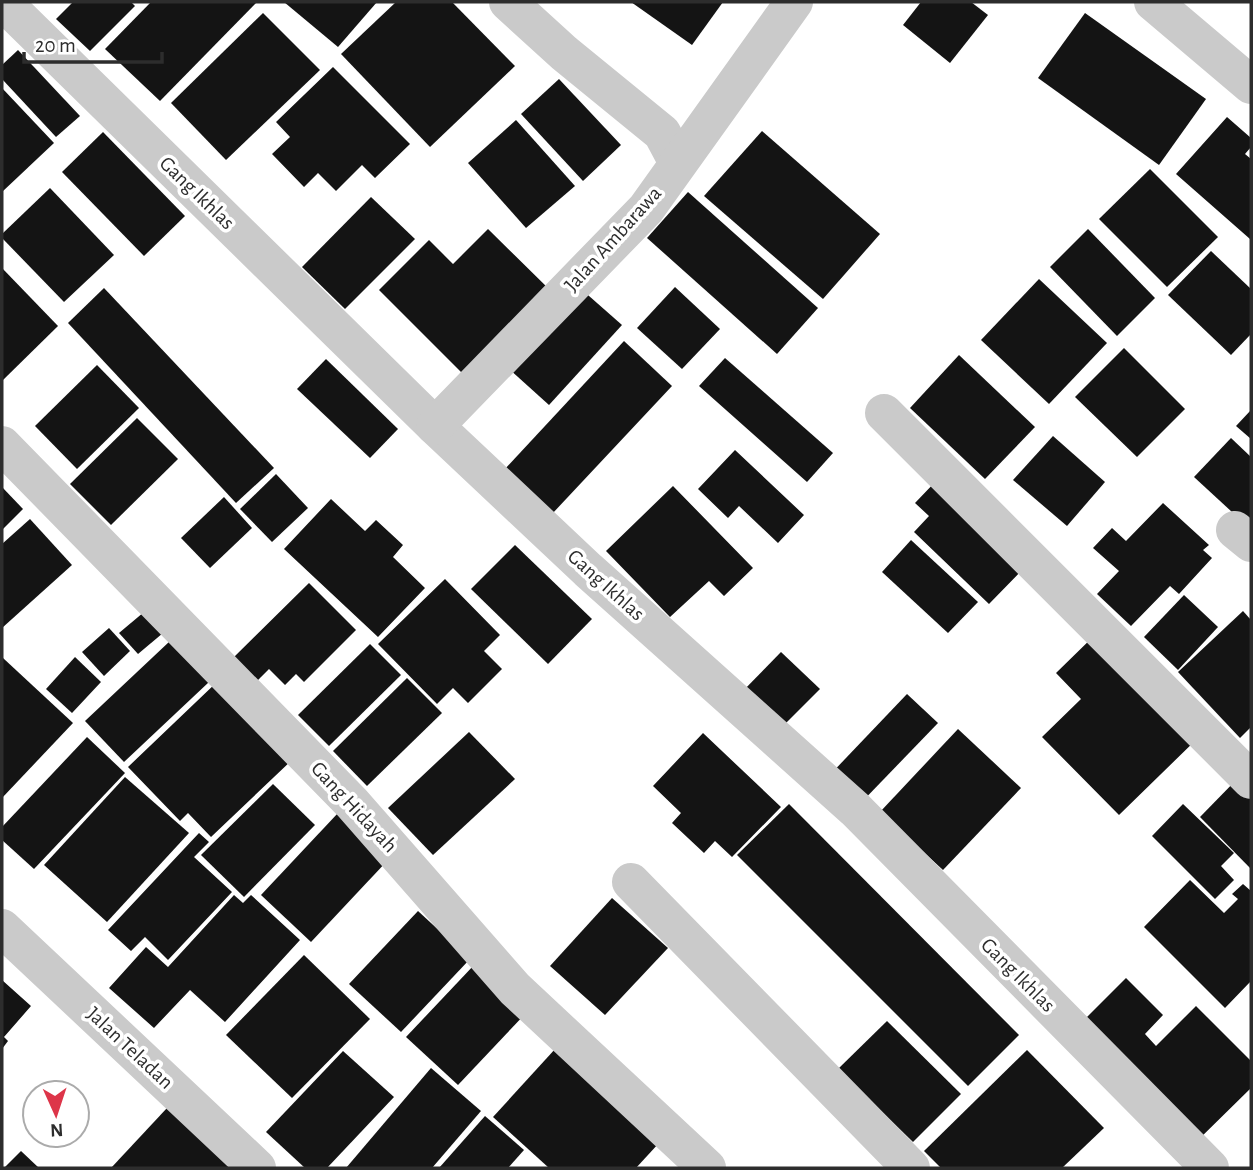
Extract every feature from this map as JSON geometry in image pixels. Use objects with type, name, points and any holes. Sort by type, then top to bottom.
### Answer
[{"type":"street","name":"Gang Ikhlas","points":[[3,2],[435,426],[588,570],[855,809],[1210,1168]]},
{"type":"street","points":[[509,2],[564,53],[662,133],[678,163]]},
{"type":"street","name":"Jalan Ambarawa","points":[[435,426],[646,209],[794,2]]},
{"type":"street","points":[[1153,2],[1251,85]]},
{"type":"street","points":[[884,413],[1251,780]]},
{"type":"street","name":"Gang Hidayah","points":[[2,445],[352,803],[515,989],[707,1168]]},
{"type":"street","points":[[631,882],[911,1168]]},
{"type":"street","name":"Jalan Teladan","points":[[2,928],[257,1168]]},
{"type":"building","points":[[73,2],[131,2],[135,6],[90,51],[56,19]]},
{"type":"building","points":[[151,2],[257,2],[160,101],[105,49]]},
{"type":"building","points":[[284,2],[377,2],[338,47]]},
{"type":"building","points":[[396,2],[452,2],[515,66],[430,147],[341,54]]},
{"type":"building","points":[[631,2],[723,2],[692,45]]},
{"type":"building","points":[[921,2],[971,2],[988,15],[950,63],[903,25]]},
{"type":"building","points":[[263,13],[320,70],[226,160],[171,103]]},
{"type":"building","points":[[1085,13],[1206,99],[1159,165],[1038,78]]},
{"type":"building","points":[[18,50],[80,116],[56,137],[2,79],[2,65]]},
{"type":"building","points":[[333,67],[410,144],[375,178],[362,165],[336,191],[318,173],[304,187],[272,154],[290,137],[276,122]]},
{"type":"building","points":[[559,79],[621,145],[583,181],[521,114]]},
{"type":"building","points":[[2,88],[54,143],[2,192]]},
{"type":"building","points":[[1227,117],[1251,138],[1251,147],[1245,154],[1251,159],[1250,239],[1176,174]]},
{"type":"building","points":[[516,120],[575,186],[526,228],[468,163]]},
{"type":"building","points":[[762,131],[880,234],[823,299],[704,196]]},
{"type":"building","points":[[103,132],[185,216],[144,256],[62,172]]},
{"type":"building","points":[[1150,169],[1218,237],[1167,287],[1099,219]]},
{"type":"building","points":[[50,188],[114,255],[64,302],[2,238],[2,234]]},
{"type":"building","points":[[688,192],[818,308],[777,354],[647,238]]},
{"type":"building","points":[[371,197],[415,239],[345,309],[302,267]]},
{"type":"building","points":[[488,229],[552,292],[466,377],[379,290],[429,240],[453,264]]},
{"type":"building","points":[[1088,229],[1155,298],[1117,336],[1050,267]]},
{"type":"building","points":[[1211,251],[1251,289],[1251,334],[1231,355],[1168,295]]},
{"type":"building","points":[[2,268],[58,326],[2,381]]},
{"type":"building","points":[[1039,279],[1107,343],[1049,404],[981,340]]},
{"type":"building","points":[[675,287],[720,329],[682,369],[637,328]]},
{"type":"building","points":[[104,288],[274,468],[236,503],[68,323]]},
{"type":"building","points":[[580,288],[622,325],[549,405],[508,368]]},
{"type":"building","points":[[624,341],[672,386],[552,514],[504,470]]},
{"type":"building","points":[[1124,348],[1185,409],[1137,457],[1075,397]]},
{"type":"building","points":[[959,355],[1035,427],[985,479],[910,408]]},
{"type":"building","points":[[725,358],[833,453],[807,482],[699,386]]},
{"type":"building","points":[[326,359],[398,429],[370,458],[297,389]]},
{"type":"building","points":[[97,365],[139,408],[77,469],[35,426]]},
{"type":"building","points":[[1251,410],[1251,439],[1236,426]]},
{"type":"building","points":[[137,418],[178,459],[111,525],[70,484]]},
{"type":"building","points":[[1053,436],[1105,482],[1067,526],[1013,480]]},
{"type":"building","points":[[1231,438],[1251,457],[1251,517],[1245,524],[1194,477]]},
{"type":"building","points":[[735,450],[804,515],[778,543],[739,506],[728,518],[698,489]]},
{"type":"building","points":[[276,474],[308,508],[272,542],[240,509]]},
{"type":"building","points":[[937,480],[1026,566],[989,604],[914,532],[929,516],[915,503]]},
{"type":"building","points":[[673,486],[753,568],[724,596],[709,581],[670,617],[606,551]]},
{"type":"building","points":[[2,487],[23,509],[2,530]]},
{"type":"building","points":[[224,497],[252,528],[210,568],[181,538]]},
{"type":"building","points":[[331,499],[365,531],[376,520],[403,545],[393,557],[425,588],[378,637],[284,549]]},
{"type":"building","points":[[1163,503],[1209,545],[1203,550],[1212,558],[1179,594],[1170,586],[1131,626],[1097,594],[1119,571],[1093,548],[1112,528],[1126,541]]},
{"type":"building","points":[[30,519],[72,565],[2,628],[2,544]]},
{"type":"building","points":[[911,540],[978,602],[948,633],[882,572]]},
{"type":"building","points":[[515,545],[592,619],[548,664],[471,589]]},
{"type":"building","points":[[445,579],[500,635],[484,651],[502,669],[468,703],[453,688],[437,704],[378,644]]},
{"type":"building","points":[[309,583],[356,630],[304,682],[296,674],[285,685],[269,669],[257,681],[234,657]]},
{"type":"building","points":[[1184,595],[1218,627],[1178,670],[1144,637]]},
{"type":"building","points":[[1243,611],[1251,620],[1251,727],[1240,738],[1178,672]]},
{"type":"building","points":[[144,612],[163,633],[138,654],[119,633]]},
{"type":"building","points":[[109,628],[130,651],[104,676],[82,652]]},
{"type":"building","points":[[1099,631],[1201,735],[1119,815],[1042,737],[1081,699],[1056,673]]},
{"type":"building","points":[[170,641],[209,682],[124,762],[85,721]]},
{"type":"building","points":[[370,644],[401,675],[329,746],[298,715]]},
{"type":"building","points":[[781,652],[820,689],[775,734],[737,697]]},
{"type":"building","points":[[75,657],[101,682],[72,713],[46,689]]},
{"type":"building","points":[[2,659],[73,723],[2,798]]},
{"type":"building","points":[[407,678],[442,713],[367,786],[333,751]]},
{"type":"building","points":[[218,681],[293,759],[211,837],[188,813],[180,821],[128,767]]},
{"type":"building","points":[[907,694],[938,723],[855,809],[825,780]]},
{"type":"building","points":[[958,729],[1021,788],[943,870],[880,812]]},
{"type":"building","points":[[469,732],[515,779],[433,855],[388,808]]},
{"type":"building","points":[[703,733],[781,807],[732,857],[715,841],[704,853],[672,823],[681,813],[653,786]]},
{"type":"building","points":[[87,737],[125,773],[34,869],[2,840],[2,827]]},
{"type":"building","points":[[1242,774],[1251,784],[1251,869],[1200,817]]},
{"type":"building","points":[[125,777],[189,833],[107,922],[44,865]]},
{"type":"building","points":[[273,784],[315,825],[244,897],[201,855]]},
{"type":"building","points":[[789,804],[1019,1035],[968,1086],[737,855]]},
{"type":"building","points":[[1183,804],[1234,853],[1221,866],[1234,880],[1215,899],[1152,836]]},
{"type":"building","points":[[338,813],[388,860],[311,942],[261,895]]},
{"type":"building","points":[[199,833],[209,842],[194,857],[232,892],[168,960],[145,937],[131,951],[108,930]]},
{"type":"building","points":[[1190,880],[1224,913],[1238,899],[1232,894],[1243,884],[1251,891],[1251,981],[1225,1008],[1144,927]]},
{"type":"building","points":[[234,895],[243,903],[251,895],[300,940],[225,1022],[190,990],[154,1028],[109,988],[146,947],[168,967]]},
{"type":"building","points":[[612,898],[668,948],[605,1015],[550,966]]},
{"type":"building","points":[[418,911],[470,959],[401,1032],[349,984]]},
{"type":"building","points":[[304,955],[370,1019],[292,1098],[226,1035]]},
{"type":"building","points":[[475,964],[527,1012],[458,1085],[406,1037]]},
{"type":"building","points":[[1126,978],[1163,1015],[1145,1034],[1156,1046],[1196,1006],[1251,1061],[1251,1088],[1193,1145],[1077,1027]]},
{"type":"building","points":[[2,980],[31,1006],[4,1037],[8,1041],[2,1049]]},
{"type":"building","points":[[887,1021],[961,1094],[913,1142],[838,1069]]},
{"type":"building","points":[[556,1048],[659,1143],[636,1168],[549,1168],[493,1117]]},
{"type":"building","points":[[1027,1050],[1104,1128],[1062,1168],[941,1168],[924,1151]]},
{"type":"building","points":[[343,1051],[394,1097],[327,1168],[305,1168],[266,1132]]},
{"type":"building","points":[[431,1068],[481,1111],[432,1168],[346,1168]]},
{"type":"building","points":[[167,1108],[232,1168],[111,1168]]},
{"type":"building","points":[[485,1116],[524,1150],[508,1168],[439,1168]]},
{"type":"building","points":[[21,1151],[39,1168],[4,1168]]}]
